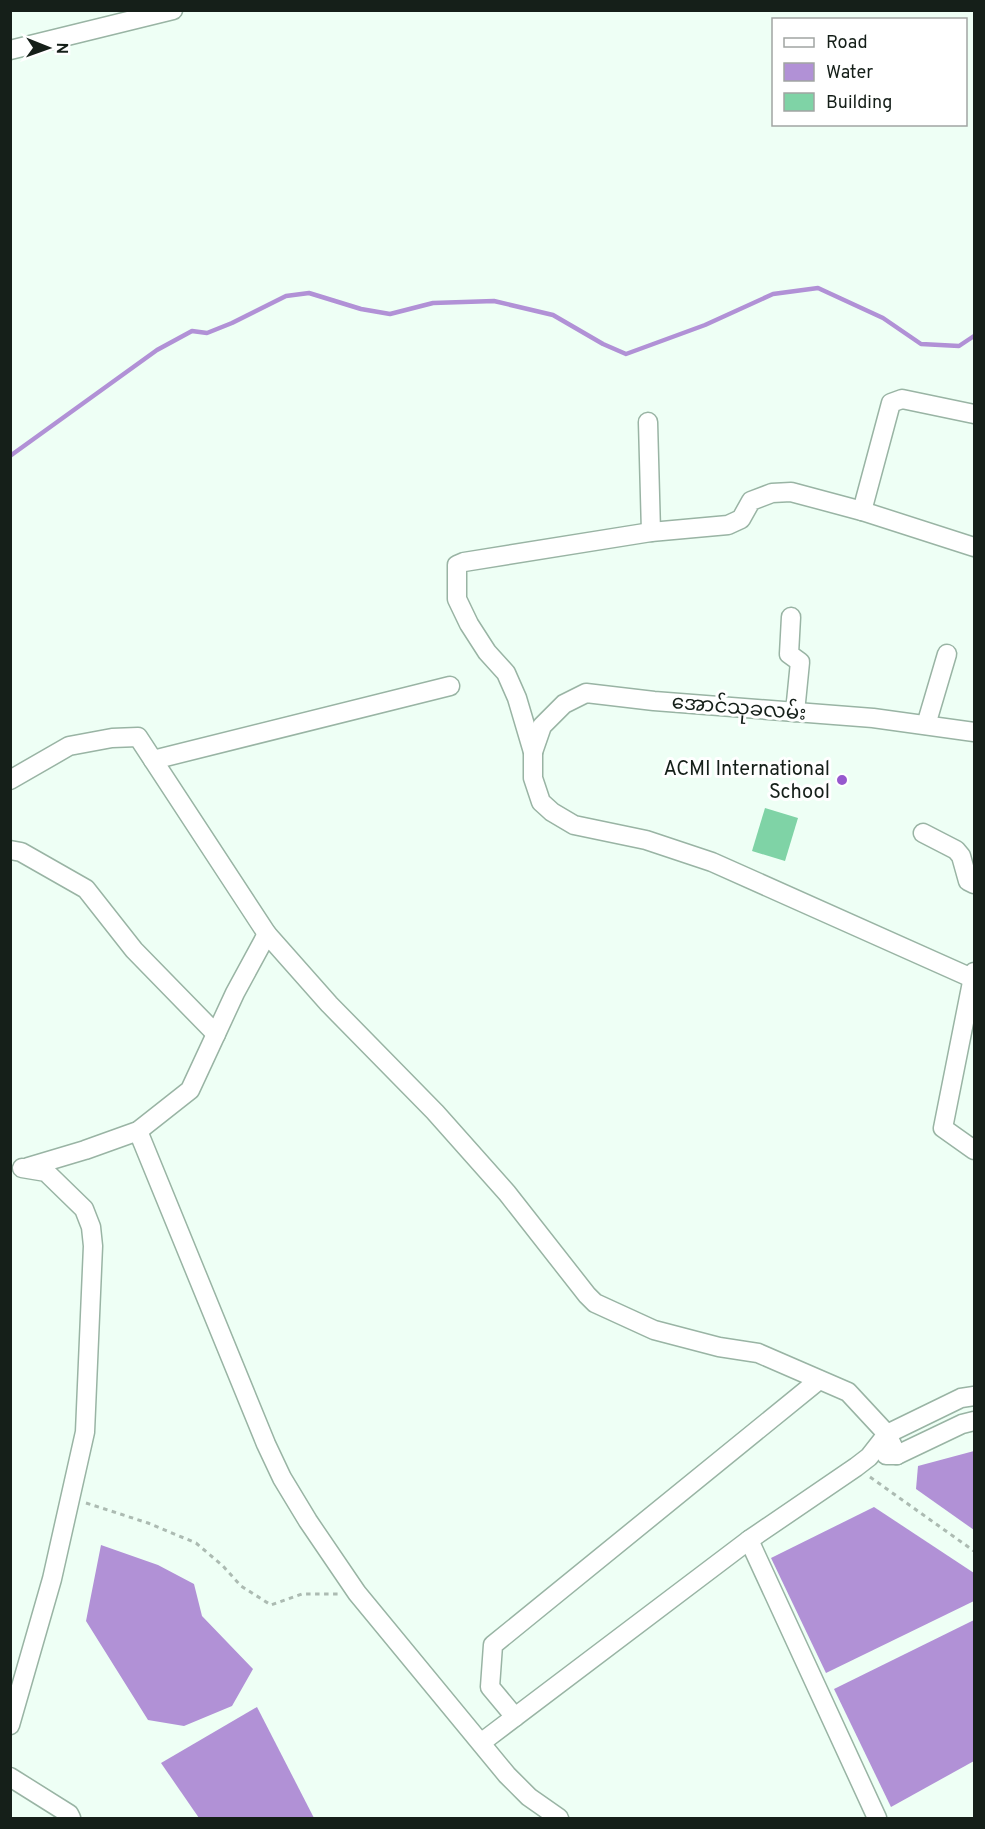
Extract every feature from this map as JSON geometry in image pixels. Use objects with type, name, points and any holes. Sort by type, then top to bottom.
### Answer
[{"type":"street","points":[[10,50],[173,10]]},
{"type":"street","points":[[862,510],[891,403],[902,399],[975,414]]},
{"type":"street","points":[[648,422],[651,532]]},
{"type":"street","points":[[975,547],[862,510],[791,492],[772,494],[752,501],[741,519],[728,525],[651,532],[457,565],[457,599],[469,624],[487,652],[506,673],[517,698],[533,752],[533,778],[541,802],[552,812],[574,825],[646,840],[712,862],[974,977],[943,1128],[975,1150]]},
{"type":"street","points":[[791,617],[789,654],[800,662],[795,712]]},
{"type":"street","points":[[926,725],[947,654]]},
{"type":"street","points":[[153,760],[450,686]]},
{"type":"street","name":"အောင်သုခလမ်း","points":[[533,752],[542,726],[564,704],[586,693],[873,718],[975,732]]},
{"type":"street","points":[[10,780],[69,746],[112,738],[138,737],[267,934],[329,1004],[443,1121],[507,1193],[595,1303],[654,1330],[719,1347],[758,1353],[848,1392],[887,1434],[897,1455]]},
{"type":"street","points":[[923,833],[956,850],[961,856],[968,881],[975,884]]},
{"type":"street","points":[[10,850],[21,852],[86,890],[134,950],[216,1034]]},
{"type":"street","points":[[16,1169],[85,1150],[138,1131],[190,1090],[235,993],[267,934]]},
{"type":"street","points":[[138,1131],[282,1479],[357,1593],[507,1775],[529,1797],[559,1818]]},
{"type":"street","points":[[10,1725],[52,1579],[85,1432],[93,1246],[84,1209],[46,1172],[16,1169]]},
{"type":"street","points":[[515,1717],[490,1687],[493,1645],[819,1380]]},
{"type":"street","points":[[482,1742],[749,1540],[862,1462],[887,1434],[961,1398],[975,1396]]},
{"type":"street","points":[[862,1462],[897,1455],[962,1424],[975,1421]]},
{"type":"street","points":[[749,1540],[877,1818]]},
{"type":"street","points":[[10,1777],[69,1814],[71,1818]]},
{"type":"path","points":[[862,1462],[975,1551]]},
{"type":"path","points":[[70,1497],[148,1522],[196,1544],[223,1566],[241,1586],[271,1605],[302,1594],[357,1593]]},
{"type":"water","points":[[974,1451],[974,1530],[916,1489],[918,1466]]},
{"type":"water","points":[[874,1507],[974,1573],[974,1601],[826,1673],[771,1558]]},
{"type":"water","points":[[101,1545],[158,1565],[194,1584],[202,1616],[253,1669],[232,1706],[184,1726],[148,1720],[86,1621]]},
{"type":"water","points":[[974,1620],[974,1761],[891,1807],[834,1689]]},
{"type":"water","points":[[257,1707],[314,1818],[199,1818],[161,1763]]},
{"type":"building","points":[[765,808],[798,818],[785,861],[752,851]]},
{"type":"waterway","points":[[10,456],[157,350],[192,331],[207,333],[286,296],[309,293],[361,309],[390,314],[433,303],[494,301],[553,315],[603,344],[626,354],[705,325],[773,294],[818,288],[883,318],[921,344],[959,346],[974,336]]},
{"type":"place","name":"ACMI International School","points":[[842,780]]}]
